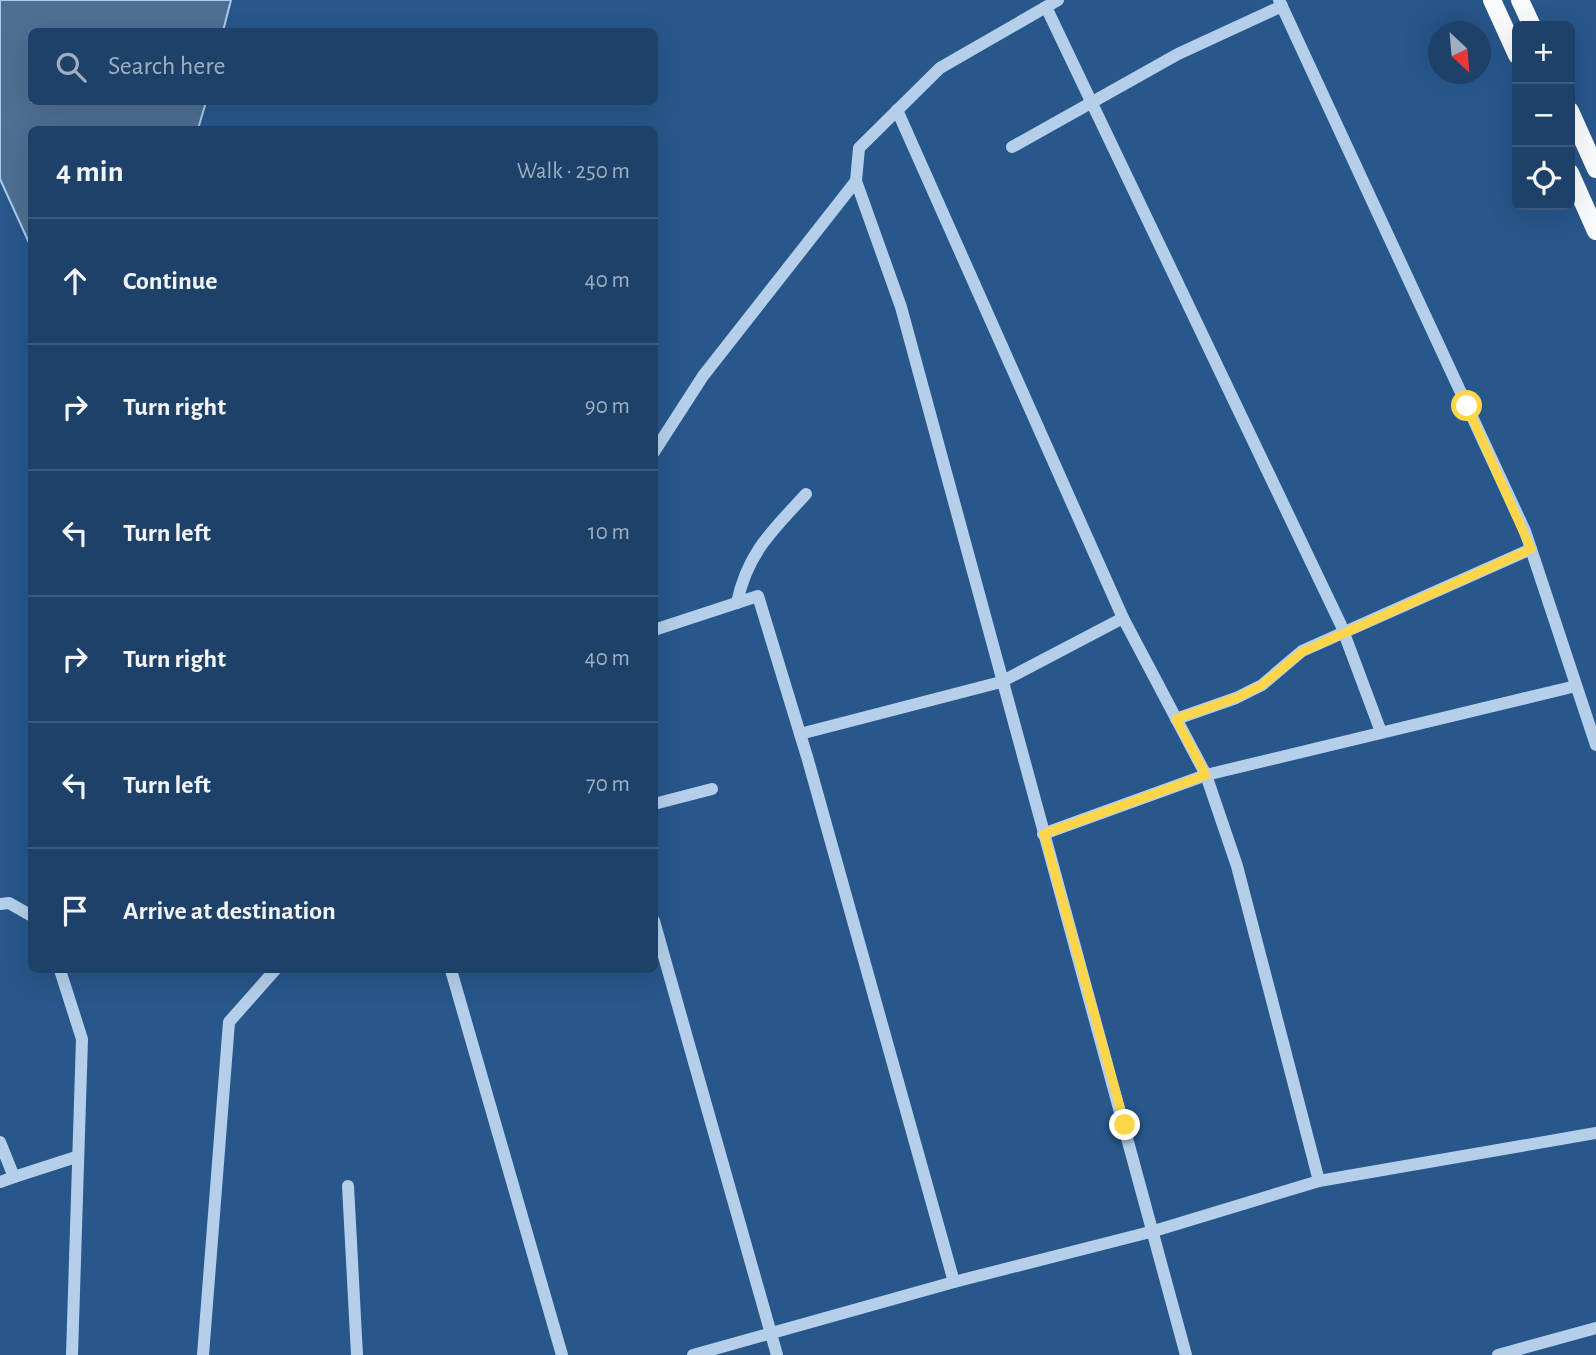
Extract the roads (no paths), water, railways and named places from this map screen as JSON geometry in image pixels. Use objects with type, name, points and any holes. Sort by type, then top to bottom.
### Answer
[{"type":"main road","points":[[1492,0],[1512,44]]},
{"type":"main road","points":[[1520,0],[1530,21]]},
{"type":"main road","points":[[1575,122],[1596,169]]},
{"type":"main road","points":[[1575,184],[1596,231]]},
{"type":"street","points":[[1058,0],[940,68],[859,148],[856,181],[901,307],[1186,1355]]},
{"type":"street","points":[[1012,147],[1178,54],[1280,3],[1531,549],[1596,745]]},
{"type":"street","points":[[1046,7],[1344,634],[1381,732]]},
{"type":"street","points":[[897,110],[1123,618],[1206,775],[1237,866],[1320,1181]]},
{"type":"street","points":[[658,446],[703,376],[856,181]]},
{"type":"street","points":[[737,603],[742,575],[758,546],[806,494]]},
{"type":"street","points":[[1176,719],[1236,698],[1262,685],[1302,652],[1531,549]]},
{"type":"street","points":[[658,628],[758,596],[800,734],[954,1282]]},
{"type":"street","points":[[800,734],[1001,682],[1123,618]]},
{"type":"street","points":[[1044,834],[1206,775],[1576,686]]},
{"type":"street","points":[[658,803],[712,789]]},
{"type":"street","points":[[0,904],[9,903],[28,914]]},
{"type":"street","points":[[658,935],[777,1355]]},
{"type":"street","points":[[61,973],[82,1039],[76,1157],[72,1355]]},
{"type":"street","points":[[203,1355],[229,1022],[272,973]]},
{"type":"street","points":[[452,973],[562,1355]]},
{"type":"street","points":[[693,1355],[954,1282],[1154,1231],[1320,1181],[1596,1133]]},
{"type":"street","points":[[0,1142],[14,1177]]},
{"type":"street","points":[[0,1182],[76,1157]]},
{"type":"street","points":[[348,1186],[357,1355]]},
{"type":"street","points":[[1498,1355],[1596,1328]]},
{"type":"water","points":[[0,0],[231,0],[224,28],[28,28],[28,105],[205,105],[199,126],[28,126],[28,240],[0,179]]}]
